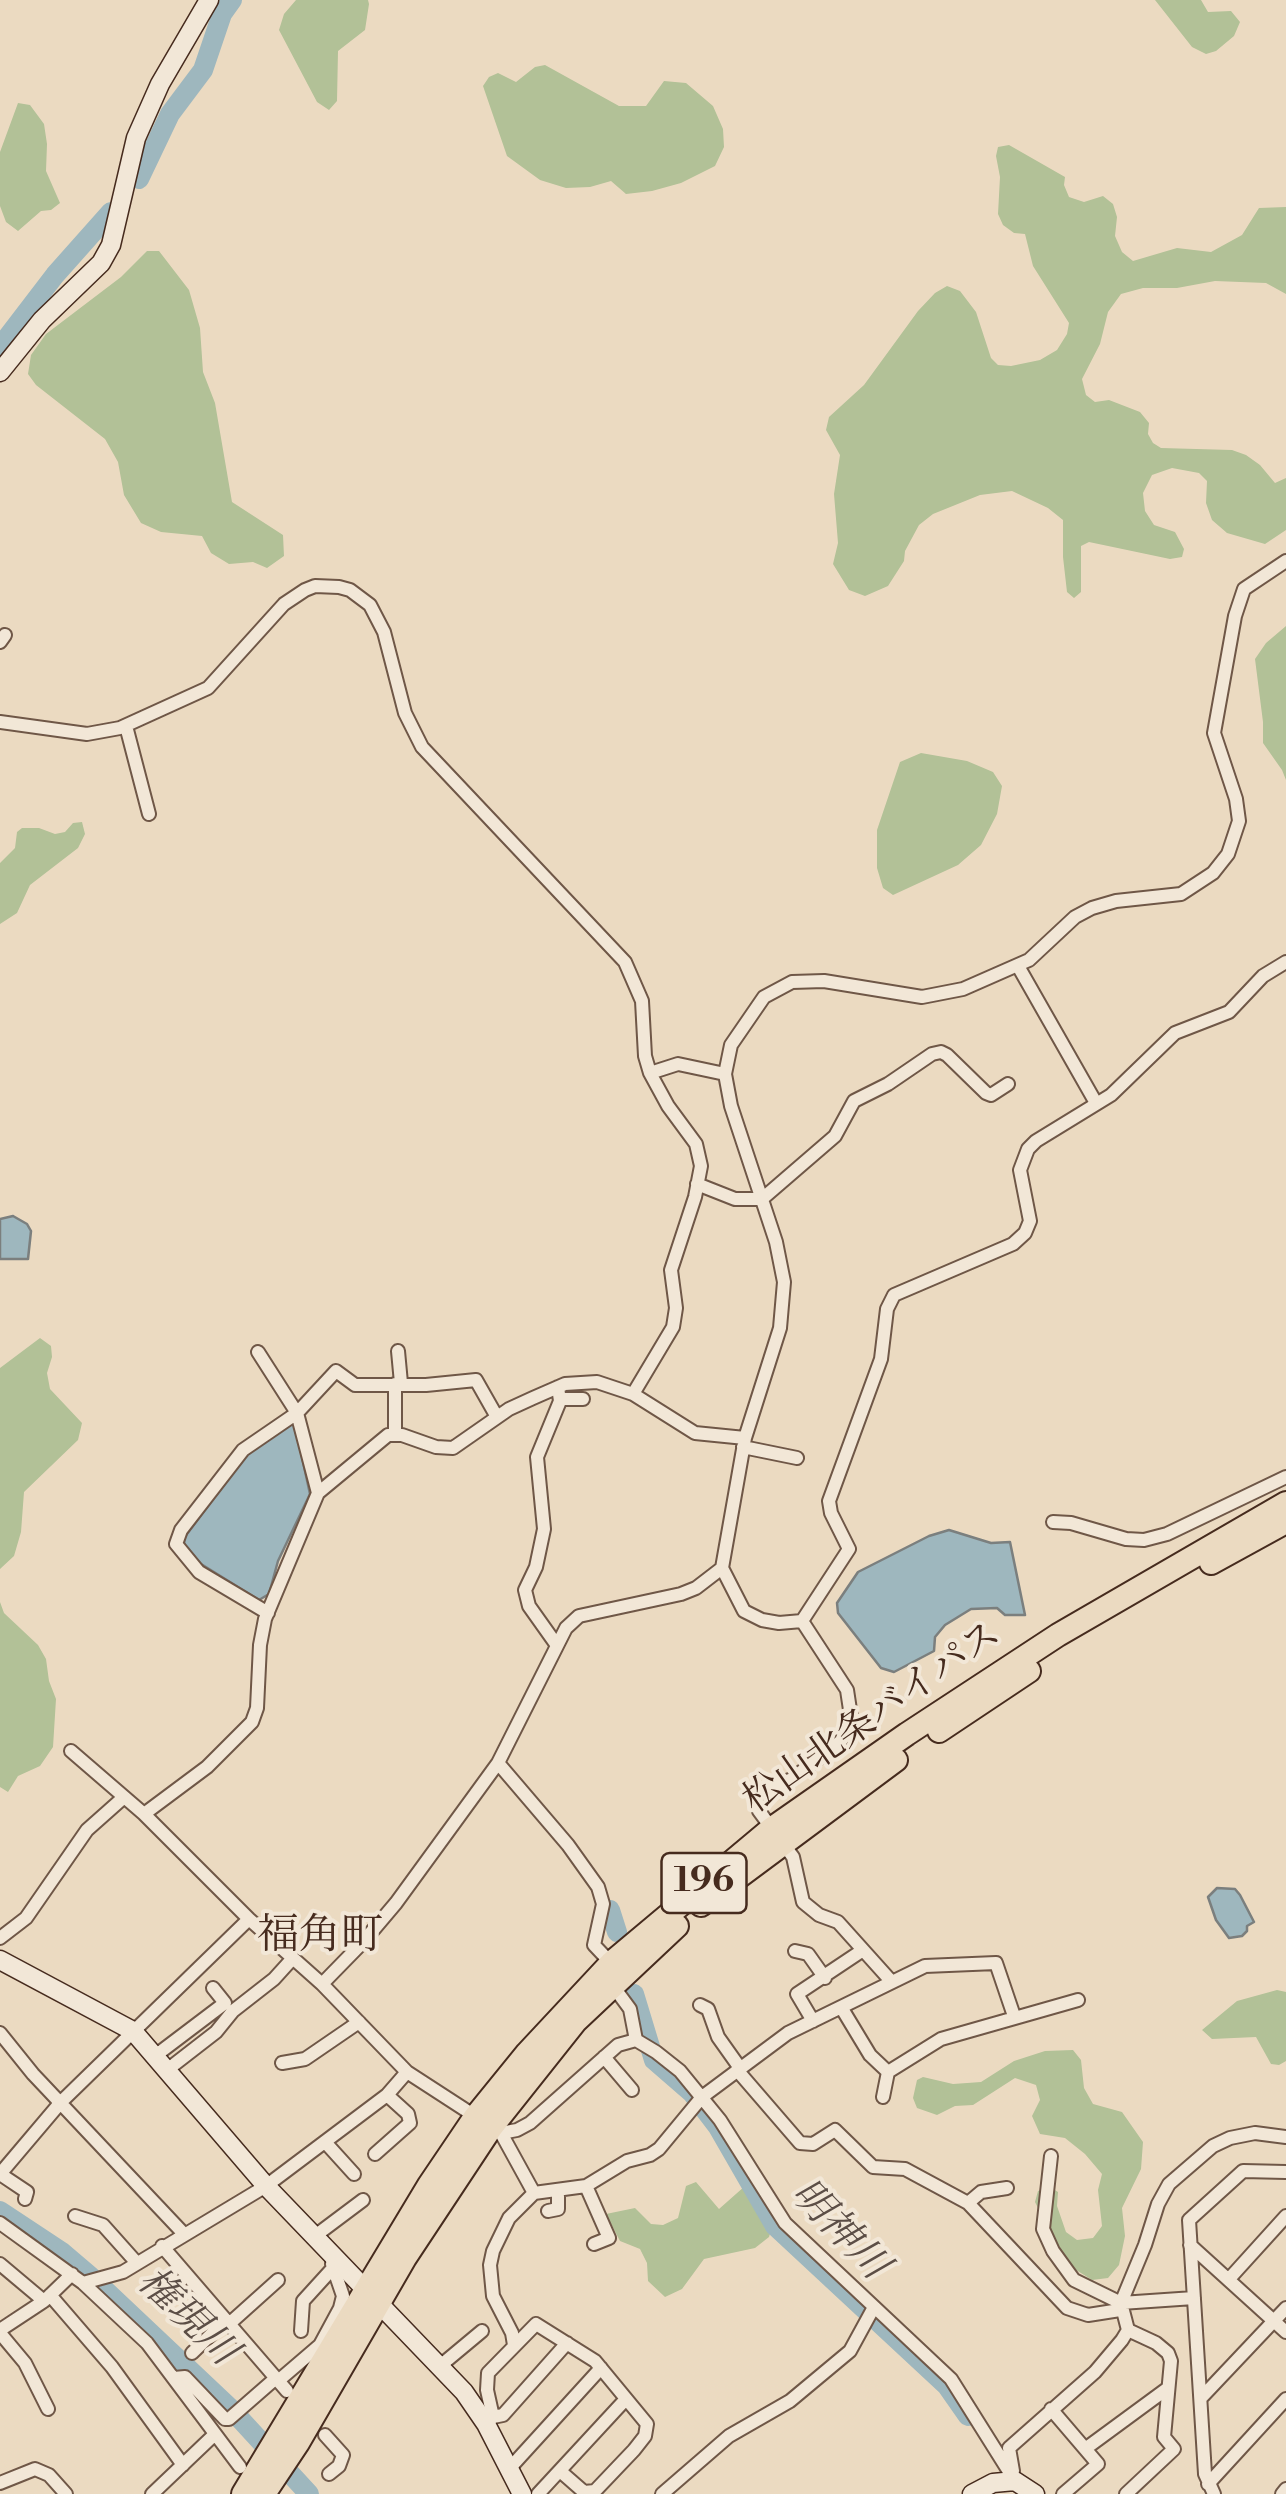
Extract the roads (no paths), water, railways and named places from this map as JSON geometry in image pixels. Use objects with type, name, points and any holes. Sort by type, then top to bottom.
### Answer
[{"type":"highway","name":"松山北条バイパス","points":[[243,2494],[291,2437],[373,2295],[429,2185],[489,2126],[527,2052],[612,1974],[776,1836],[1058,1634],[1286,1503]]},
{"type":"highway","name":"松山北条バイパス","points":[[776,1836],[1064,1647],[1286,1522]]},
{"type":"street","points":[[0,372],[42,320],[102,263],[111,245],[128,161],[141,125],[209,0]]},
{"type":"street","points":[[802,1621],[762,1620],[744,1611],[722,1568],[744,1442],[765,1382],[784,1303],[781,1264],[731,1106],[725,1074],[731,1045],[764,998],[792,982],[824,981],[922,996],[963,990],[1018,966],[1092,908],[1116,901],[1181,894],[1213,873],[1228,854],[1239,821],[1236,800],[1218,751],[1214,717],[1239,600],[1252,581],[1286,561]]},
{"type":"street","points":[[0,722],[87,734],[126,726],[208,688],[294,595],[325,586],[360,596],[370,605],[384,632],[405,713],[422,746],[625,962],[642,1001],[644,1056],[650,1073],[696,1144],[701,1166],[671,1270],[674,1327],[634,1394]]},
{"type":"street","points":[[126,726],[149,814]]},
{"type":"street","points":[[802,1621],[849,1548],[831,1513],[829,1500],[881,1359],[887,1309],[894,1295],[1000,1251],[1025,1234],[1030,1221],[1020,1170],[1028,1149],[1047,1132],[1126,1082],[1175,1034],[1229,1012],[1263,976],[1286,962]]},
{"type":"street","points":[[1018,966],[1096,1103]]},
{"type":"street","points":[[697,1184],[735,1199],[762,1199],[836,1136],[854,1101],[932,1054],[947,1055],[986,1093],[992,1095],[1008,1084]]},
{"type":"street","points":[[650,1073],[678,1064],[725,1074]]},
{"type":"street","points":[[144,1814],[207,1767],[252,1722],[257,1708],[260,1645],[268,1613],[318,1493],[395,1434],[398,1351]]},
{"type":"street","points":[[258,1352],[296,1413],[318,1493]]},
{"type":"street","points":[[268,1613],[199,1572],[180,1552],[176,1537],[242,1450],[296,1413],[336,1371],[355,1385],[476,1380],[497,1417]]},
{"type":"street","points":[[395,1434],[452,1448],[497,1417],[597,1382],[634,1394],[695,1433],[797,1458]]},
{"type":"street","points":[[560,1393],[582,1399]]},
{"type":"street","points":[[556,1644],[529,1606],[525,1590],[536,1566],[544,1529],[537,1457],[560,1393]]},
{"type":"street","points":[[1053,1522],[1144,1540],[1167,1534],[1286,1477]]},
{"type":"street","points":[[322,1984],[396,1903],[498,1763],[566,1628],[580,1616],[681,1594],[722,1568]]},
{"type":"street","points":[[802,1621],[847,1690],[852,1723],[841,1741],[792,1779],[760,1791],[756,1802],[759,1812],[793,1858],[803,1902],[819,1915],[838,1922],[891,1981]]},
{"type":"street","points":[[71,1750],[322,1984],[407,2072],[489,2126],[534,2193]]},
{"type":"street","points":[[498,1763],[568,1844],[598,1888],[603,1904],[594,1945],[646,2046],[680,2070],[720,2120],[784,2224],[951,2379],[1015,2481],[1036,2494]]},
{"type":"street","points":[[0,1938],[26,1918],[87,1830],[123,1798]]},
{"type":"street","points":[[25,2200],[27,2192],[0,2174],[6,2152],[250,1919]]},
{"type":"street","points":[[813,2021],[797,1994],[863,1950]]},
{"type":"street","points":[[795,1951],[808,1954],[824,1978]]},
{"type":"street","points":[[161,2063],[216,2032],[293,1958]]},
{"type":"street","points":[[0,1960],[132,2031],[334,2261],[373,2295],[490,2420]]},
{"type":"street","points":[[514,2345],[512,2332],[493,2296],[490,2266],[509,2218],[534,2193],[586,2186],[627,2160],[650,2156],[702,2097],[788,2033],[925,1966],[996,1963],[1014,2016]]},
{"type":"street","points":[[161,2063],[225,2002],[213,1988]]},
{"type":"street","points":[[883,2097],[888,2072],[941,2038],[1078,2000]]},
{"type":"street","points":[[700,2005],[708,2010],[718,2037],[738,2069],[800,2143],[813,2144],[835,2130],[873,2167],[905,2170],[968,2203],[1067,2308],[1088,2315],[1121,2306],[1194,2298]]},
{"type":"street","points":[[842,2007],[870,2055],[888,2072]]},
{"type":"street","points":[[282,2063],[305,2059],[359,2022]]},
{"type":"street","points":[[0,2033],[184,2234]]},
{"type":"street","points":[[489,2126],[516,2130],[530,2123],[618,2045],[646,2046]]},
{"type":"street","points":[[604,2057],[632,2090]]},
{"type":"street","points":[[48,2409],[25,2382],[26,2364],[0,2332],[47,2298],[81,2280],[105,2280],[266,2186],[387,2096],[407,2072]]},
{"type":"street","points":[[375,2154],[410,2123],[408,2114],[387,2096]]},
{"type":"street","points":[[1121,2306],[1169,2184],[1213,2146],[1230,2138],[1256,2133],[1286,2138]]},
{"type":"street","points":[[325,2142],[354,2174]]},
{"type":"street","points":[[1051,2156],[1043,2229],[1053,2251],[1080,2285],[1101,2291],[1121,2306],[1128,2330],[1156,2343],[1171,2361],[1164,2437],[1174,2448],[1126,2494]]},
{"type":"street","points":[[1211,2489],[1189,2220],[1243,2171],[1286,2172]]},
{"type":"street","points":[[586,2186],[609,2238],[594,2244]]},
{"type":"street","points":[[968,2203],[981,2192],[1007,2188]]},
{"type":"street","points":[[548,2211],[558,2209],[558,2191]]},
{"type":"street","points":[[315,2236],[363,2200]]},
{"type":"street","points":[[75,2216],[99,2222],[136,2262]]},
{"type":"street","points":[[1229,2279],[1286,2216]]},
{"type":"street","points":[[0,2223],[81,2280],[147,2343],[214,2435],[259,2478]]},
{"type":"street","points":[[1190,2245],[1286,2332]]},
{"type":"street","points":[[162,2246],[281,2383]]},
{"type":"street","points":[[328,2330],[302,2326],[303,2301],[334,2261]]},
{"type":"street","points":[[174,2378],[185,2377],[229,2419],[281,2383],[320,2345],[340,2308],[343,2296],[334,2261]]},
{"type":"street","points":[[0,2264],[47,2298],[112,2367],[183,2465]]},
{"type":"street","points":[[192,2353],[278,2280]]},
{"type":"street","points":[[662,2494],[729,2436],[790,2402],[850,2351],[874,2307]]},
{"type":"street","points":[[1201,2398],[1286,2308]]},
{"type":"street","points":[[522,2494],[490,2420],[486,2380],[488,2373],[536,2324],[601,2368],[644,2419],[647,2429],[595,2491],[584,2492],[560,2471]]},
{"type":"street","points":[[1015,2481],[1010,2448],[1112,2354],[1128,2330]]},
{"type":"street","points":[[440,2366],[483,2332]]},
{"type":"street","points":[[490,2420],[504,2414],[567,2343]]},
{"type":"street","points":[[509,2469],[601,2368]]},
{"type":"street","points":[[1085,2449],[1168,2388]]},
{"type":"street","points":[[1211,2489],[1286,2399]]},
{"type":"street","points":[[538,2494],[626,2400]]},
{"type":"street","points":[[1051,2410],[1098,2464],[1063,2494]]},
{"type":"street","points":[[152,2494],[214,2435]]},
{"type":"street","points":[[325,2435],[343,2455],[329,2474]]},
{"type":"street","points":[[0,2483],[35,2469],[49,2475],[66,2494]]},
{"type":"street","points":[[972,2494],[993,2483],[1015,2481]]},
{"type":"water","points":[[13,1216],[31,1231],[28,1259],[0,1259],[0,1219]]},
{"type":"water","points":[[290,1422],[295,1425],[310,1494],[278,1561],[269,1594],[259,1600],[201,1564],[184,1546],[184,1538],[246,1455]]},
{"type":"water","points":[[949,1530],[991,1543],[1010,1542],[1025,1615],[1005,1615],[997,1608],[971,1609],[945,1625],[935,1637],[934,1651],[894,1672],[881,1668],[838,1613],[837,1603],[858,1572]]},
{"type":"water","points":[[1217,1888],[1235,1889],[1240,1895],[1254,1922],[1242,1936],[1229,1938],[1216,1920],[1208,1897]]},
{"type":"waterway","name":"権現川","points":[[139,179],[170,114],[203,70],[222,14],[232,0]]},
{"type":"waterway","name":"権現川","points":[[0,347],[55,275],[111,212]]},
{"type":"waterway","name":"明神川","points":[[610,1910],[617,1932]]},
{"type":"waterway","name":"明神川","points":[[634,1994],[654,2060],[692,2093],[718,2127],[775,2226],[947,2386],[968,2416]]},
{"type":"waterway","name":"権現川","points":[[0,2211],[89,2275],[230,2408],[309,2494]]},
{"type":"district","name":"福角町","points":[[320,1938]]}]
